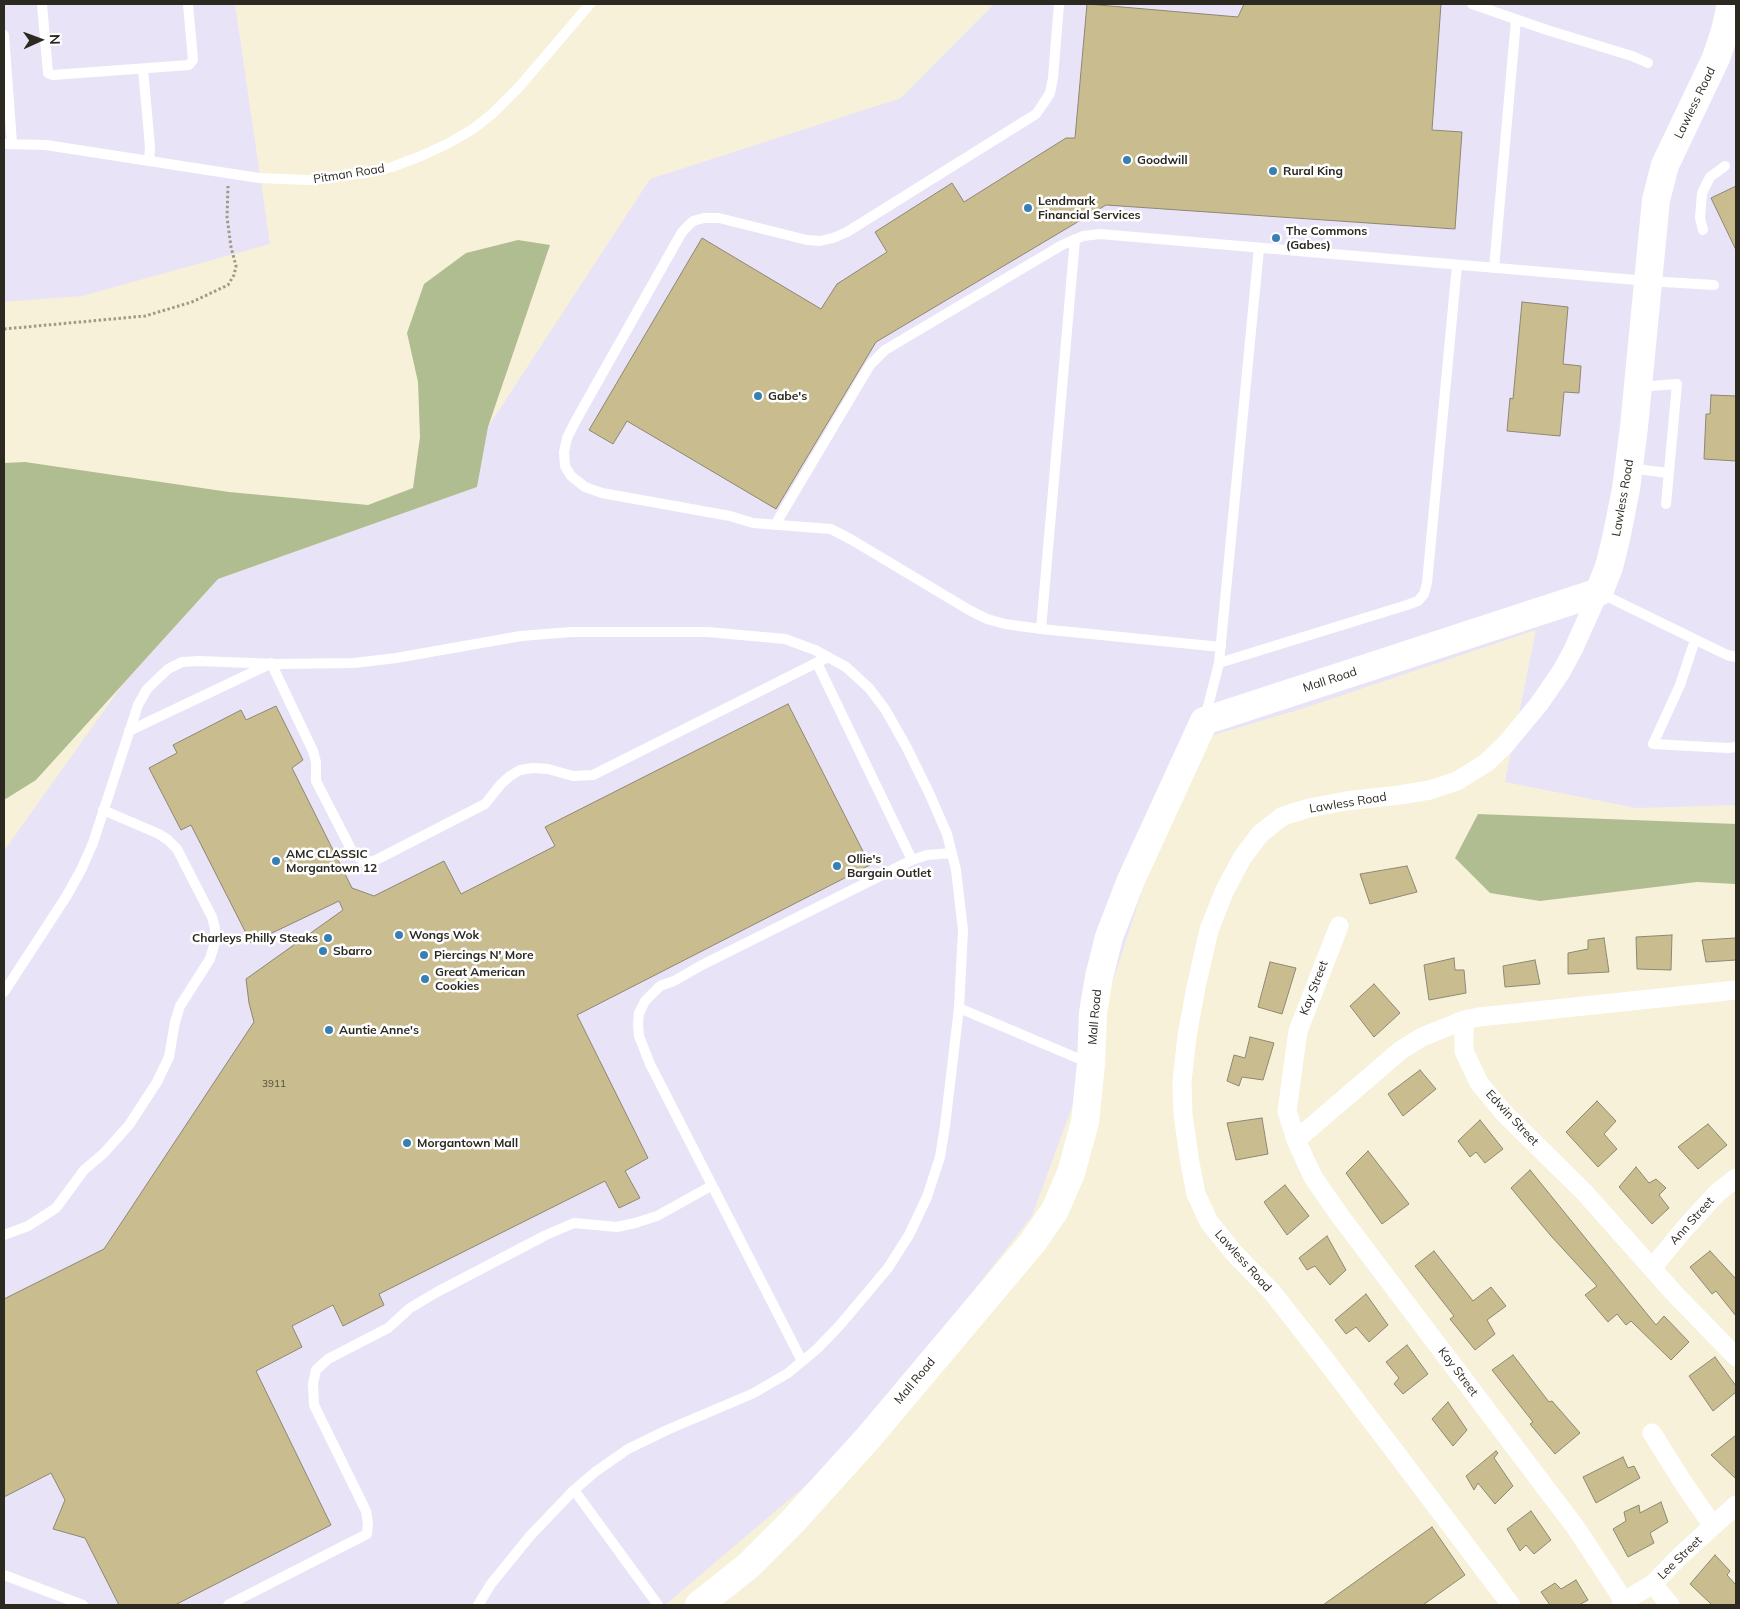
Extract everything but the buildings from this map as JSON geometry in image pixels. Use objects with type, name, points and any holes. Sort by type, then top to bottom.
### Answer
[{"type":"street","name":"Lawless Road","points":[[1511,1605],[1272,1292],[1234,1253],[1209,1222],[1196,1194],[1184,1115],[1182,1082],[1187,1036],[1209,930],[1224,892],[1242,858],[1260,834],[1284,816],[1309,808],[1430,790],[1457,781],[1486,763],[1506,745],[1539,704],[1561,672],[1573,650],[1609,567],[1616,539],[1628,468],[1638,387],[1656,200],[1665,165],[1716,58],[1731,4]]},
{"type":"street","name":"Mall Road","points":[[699,1605],[748,1566],[793,1521],[869,1436],[1033,1242],[1055,1210],[1071,1173],[1085,1122],[1091,1064],[1093,1013],[1099,977],[1109,937],[1131,880],[1204,721],[1599,592]]},
{"type":"street","name":"Kay Street","points":[[1338,926],[1298,1031],[1287,1111],[1296,1140],[1313,1177],[1340,1216],[1576,1528],[1622,1603]]},
{"type":"street","points":[[1296,1140],[1401,1050],[1422,1037],[1464,1020],[1479,1016],[1736,990]]},
{"type":"street","name":"Edwin Street","points":[[1464,1020],[1464,1051],[1479,1083],[1504,1113],[1585,1193],[1674,1293],[1736,1357]]},
{"type":"street","name":"Ann Street","points":[[1652,1268],[1717,1193],[1736,1178]]},
{"type":"street","points":[[1652,1433],[1713,1526]]},
{"type":"street","name":"Lee Street","points":[[1622,1603],[1653,1584],[1679,1557],[1736,1505]]},
{"type":"street","points":[[1653,1584],[1670,1605]]},
{"type":"lane","points":[[42,4],[48,73],[53,75],[189,65],[193,60],[188,4]]},
{"type":"lane","name":"Pitman Road","points":[[8,144],[46,145],[259,178],[308,180],[366,174],[421,156],[473,129],[492,114],[520,86],[590,4]]},
{"type":"lane","points":[[1059,4],[1050,93],[1036,114],[847,232],[820,241],[807,240],[719,218],[704,218],[692,222],[682,232],[567,438],[564,452],[565,466],[571,476],[585,487],[602,493],[730,516],[753,523],[814,526],[831,529],[987,619],[1041,629],[1220,647]]},
{"type":"lane","points":[[1472,4],[1516,20],[1632,56],[1648,64]]},
{"type":"lane","points":[[1494,268],[1516,20]]},
{"type":"lane","points":[[4,35],[8,144]]},
{"type":"lane","points":[[143,69],[150,147],[149,160]]},
{"type":"lane","points":[[1703,230],[1700,218],[1702,194],[1710,177],[1725,166]]},
{"type":"lane","points":[[775,525],[870,365],[885,350],[1062,245],[1083,236],[1100,234],[1714,286]]},
{"type":"lane","points":[[1041,629],[1075,239]]},
{"type":"lane","points":[[1204,721],[1219,663],[1259,248]]},
{"type":"lane","points":[[1219,663],[1408,605],[1418,601],[1424,594],[1427,584],[1457,265]]},
{"type":"lane","points":[[1638,387],[1677,384],[1666,504]]},
{"type":"lane","points":[[1628,468],[1668,473]]},
{"type":"lane","points":[[1599,592],[1726,655],[1736,656]]},
{"type":"lane","points":[[4,992],[66,897],[93,844],[138,705],[147,689],[168,669],[182,662],[345,663],[378,660],[521,636],[605,631],[708,632],[785,639],[816,650],[846,667],[869,688],[885,709],[907,748],[947,834],[956,870],[963,930],[959,1008],[945,1126],[940,1157],[927,1197],[909,1234],[888,1268],[817,1349],[788,1372],[754,1393],[667,1430],[628,1450],[595,1472],[574,1490],[530,1536],[491,1584],[478,1605]]},
{"type":"lane","points":[[1695,640],[1680,685],[1652,744],[1736,747]]},
{"type":"lane","points":[[271,664],[313,751],[316,762],[316,781],[352,851],[363,862],[368,862],[374,861],[484,804],[510,776],[520,770],[533,768],[548,769],[573,776],[593,775],[828,657]]},
{"type":"lane","points":[[817,663],[912,860]]},
{"type":"lane","points":[[130,731],[271,664]]},
{"type":"lane","points":[[4,1235],[28,1226],[56,1208],[84,1170],[115,1142],[129,1126],[157,1082],[169,1057],[175,1022],[180,1006],[210,959],[215,942],[215,928],[212,917],[176,849],[159,834],[103,810]]},
{"type":"lane","points":[[802,1361],[711,1186],[643,1048],[638,1024],[640,1013],[644,1000],[660,986],[674,981],[710,961],[912,860],[927,855],[952,854]]},
{"type":"lane","points":[[959,1008],[1091,1064]]},
{"type":"lane","points":[[228,1605],[366,1534],[368,1524],[366,1511],[314,1405],[313,1384],[316,1370],[328,1358],[388,1328],[410,1308],[430,1296],[546,1235],[574,1223],[617,1227],[635,1223],[657,1216],[711,1186]]},
{"type":"lane","points":[[574,1490],[658,1605]]},
{"type":"lane","points":[[4,1575],[83,1605]]},
{"type":"path","points":[[4,329],[145,316],[192,302],[228,285],[234,275],[236,266],[231,247],[226,199],[229,173]]},
{"type":"shaded area","points":[[4,4],[235,4],[270,244],[82,296],[4,302]]},
{"type":"shaded area","points":[[994,4],[1718,4],[1736,29],[1736,805],[1636,808],[1505,782],[1536,630],[1301,709],[1190,742],[1075,1099],[1032,1216],[851,1447],[665,1605],[4,1605],[4,851],[123,684],[218,579],[477,487],[488,427],[650,179],[901,98]]},
{"type":"green space","points":[[518,240],[550,245],[488,427],[477,487],[218,579],[36,780],[4,800],[4,463],[25,462],[229,492],[368,505],[413,488],[420,437],[418,382],[407,333],[424,284],[466,253]]},
{"type":"green space","points":[[1478,814],[1736,824],[1736,884],[1697,882],[1540,901],[1490,893],[1455,858]]},
{"type":"place","name":"Goodwill","points":[[1127,160]]},
{"type":"place","name":"Rural King","points":[[1273,171]]},
{"type":"place","name":"Lendmark Financial Services","points":[[1028,208]]},
{"type":"place","name":"The Commons (Gabes)","points":[[1276,238]]},
{"type":"place","name":"Gabe's","points":[[758,396]]},
{"type":"place","name":"AMC CLASSIC Morgantown 12","points":[[276,861]]},
{"type":"place","name":"Ollie's Bargain Outlet","points":[[837,866]]},
{"type":"place","name":"Wongs Wok","points":[[399,935]]},
{"type":"place","name":"Charleys Philly Steaks","points":[[328,938]]},
{"type":"place","name":"Sbarro","points":[[323,951]]},
{"type":"place","name":"Piercings N' More","points":[[424,955]]},
{"type":"place","name":"Great American Cookies","points":[[425,979]]},
{"type":"place","name":"Auntie Anne's","points":[[329,1030]]},
{"type":"place","name":"Morgantown Mall","points":[[407,1143]]}]
